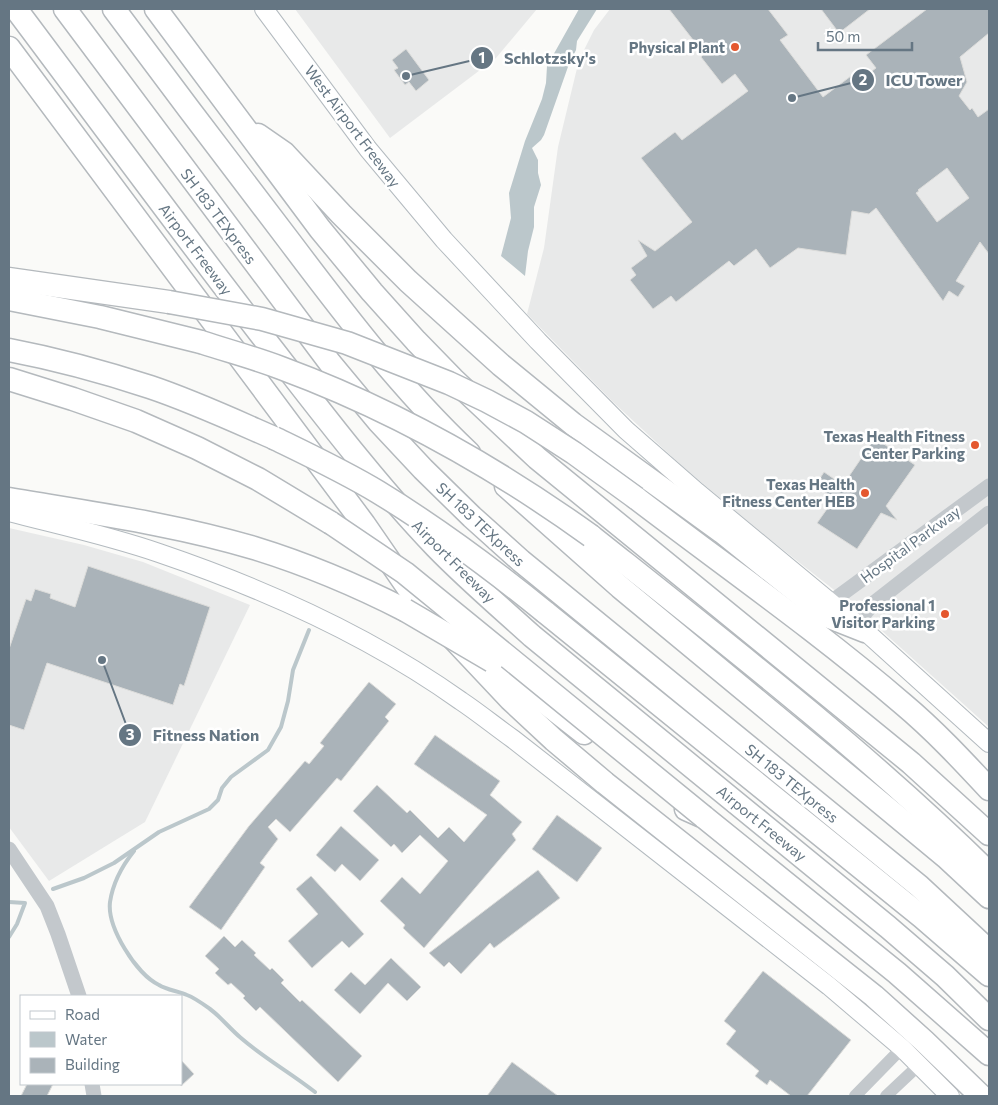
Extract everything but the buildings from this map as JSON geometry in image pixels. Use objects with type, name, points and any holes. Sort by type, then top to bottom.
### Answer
[{"type":"highway","name":"Airport Freeway","points":[[16,9],[315,404],[382,487],[436,547],[539,642],[888,927],[945,976],[989,1019]]},
{"type":"highway","name":"SH 183 TEXpress","points":[[65,9],[330,363],[379,422],[423,468],[472,517],[521,561],[919,886],[989,951]]},
{"type":"highway","points":[[114,9],[338,305],[414,397],[455,440],[620,587],[946,857],[989,897]]},
{"type":"highway","points":[[156,9],[320,229],[372,292],[422,348],[537,458],[911,763],[989,834]]},
{"type":"highway","points":[[9,48],[364,524],[415,598],[510,699],[554,740],[605,783],[867,990],[981,1096]]},
{"type":"highway","points":[[241,122],[284,153],[341,214],[408,281],[500,365],[566,418],[722,532],[827,616],[861,627]]},
{"type":"highway","points":[[9,279],[169,302],[262,319],[347,343],[448,383],[487,401],[526,422],[574,453],[852,662],[904,705],[953,751],[989,789]]},
{"type":"highway","points":[[9,298],[100,317],[202,342],[289,371],[325,385],[412,425],[506,477],[591,536],[687,613],[899,788],[989,873]]},
{"type":"highway","points":[[9,350],[83,367],[151,387],[211,410],[274,438],[377,491],[426,522],[485,564],[545,612],[922,917],[989,975]]},
{"type":"highway","points":[[9,378],[136,421],[197,448],[258,479],[331,523],[404,573],[897,973],[989,1054]]},
{"type":"highway","points":[[9,499],[193,532],[253,548],[352,584],[405,610],[492,661],[676,804],[704,817]]},
{"type":"main road","points":[[9,13],[16,9]]},
{"type":"main road","name":"West Airport Freeway","points":[[264,9],[368,149],[444,240],[538,341],[626,430],[704,498],[831,602]]},
{"type":"main road","points":[[9,512],[157,552],[242,583],[348,632],[406,665],[461,700],[513,739],[829,986],[902,1048],[950,1096]]},
{"type":"main road","points":[[831,602],[989,743]]},
{"type":"street","name":"Hospital Parkway","points":[[831,602],[989,486]]},
{"type":"street","name":"Hospital Parkway","points":[[861,627],[874,603],[989,513]]},
{"type":"street","points":[[9,848],[47,906],[79,995]]},
{"type":"street","points":[[855,1096],[902,1048]]},
{"type":"street","points":[[886,1096],[919,1065]]},
{"type":"shaded area","points":[[295,9],[537,9],[496,58],[390,138]]},
{"type":"shaded area","points":[[610,9],[989,9],[989,727],[852,604],[763,534],[683,467],[613,402],[527,314],[544,248],[558,147],[579,60],[594,30]]},
{"type":"shaded area","points":[[9,528],[84,545],[143,562],[250,605],[145,822],[49,881],[9,827]]},
{"type":"water","points":[[579,9],[597,9],[577,41],[576,50],[569,64],[544,135],[532,148],[538,160],[538,173],[541,185],[534,207],[534,227],[528,251],[525,276],[501,256],[511,218],[509,193],[525,141],[542,99],[546,83],[547,66]]},
{"type":"waterway","points":[[53,889],[84,878],[114,863],[159,832],[209,809],[218,800],[222,788],[231,777],[268,750],[281,727],[293,670],[309,630]]},
{"type":"waterway","points":[[134,851],[126,862],[113,888],[110,912],[118,936],[141,971],[159,985],[199,1001],[250,1045],[315,1092]]},
{"type":"waterway","points":[[9,902],[25,903],[17,924],[9,937]]},
{"type":"place","name":"Physical Plant","points":[[735,47]]},
{"type":"place","name":"Schlotzsky's","points":[[406,76]]},
{"type":"place","name":"ICU Tower","points":[[792,98]]},
{"type":"place","name":"Texas Health Fitness Center Parking","points":[[975,445]]},
{"type":"place","name":"Texas Health Fitness Center HEB","points":[[865,493]]},
{"type":"place","name":"Professional 1 Visitor Parking","points":[[945,614]]},
{"type":"place","name":"Fitness Nation","points":[[102,660]]}]
